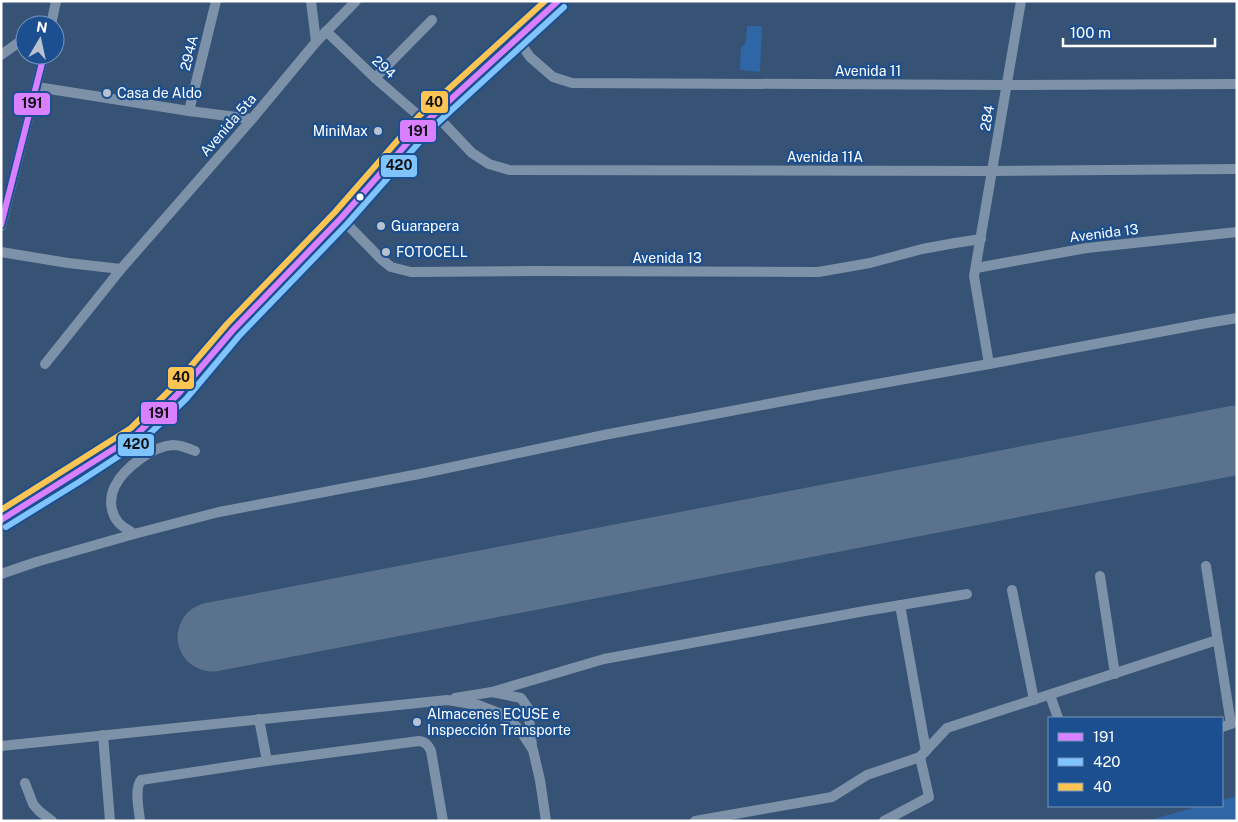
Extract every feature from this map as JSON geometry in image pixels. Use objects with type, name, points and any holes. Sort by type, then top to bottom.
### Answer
[{"type":"highway","points":[[1,520],[136,435],[178,392],[233,330],[341,218],[430,118],[558,1]]},
{"type":"street","points":[[52,15],[56,1]]},
{"type":"street","name":"294A","points":[[189,112],[216,1]]},
{"type":"street","points":[[311,1],[316,42]]},
{"type":"street","name":"Avenida 5ta","points":[[46,364],[121,269],[252,119],[316,42],[356,1]]},
{"type":"street","name":"284","points":[[981,239],[1021,1]]},
{"type":"street","points":[[376,78],[432,20]]},
{"type":"street","name":"294","points":[[326,31],[376,78],[430,118]]},
{"type":"street","name":"Avenida 11","points":[[517,38],[530,57],[553,77],[572,83],[1237,84]]},
{"type":"street","points":[[1,56],[15,46]]},
{"type":"street","points":[[1,226],[42,65]]},
{"type":"street","points":[[37,87],[189,112],[252,119]]},
{"type":"street","name":"Avenida 11A","points":[[430,118],[472,153],[489,164],[509,170],[992,171],[1237,169]]},
{"type":"street","name":"Avenida 13","points":[[341,218],[391,267],[411,272],[818,272],[981,239]]},
{"type":"street","name":"Avenida 13","points":[[975,272],[1087,248],[1237,232]]},
{"type":"street","points":[[981,239],[975,272],[989,364]]},
{"type":"street","points":[[1,252],[121,269]]},
{"type":"street","points":[[1,574],[134,534],[219,512],[419,474],[604,435],[1237,318]]},
{"type":"street","points":[[134,534],[119,524],[111,505],[112,494],[116,484],[138,461],[160,448],[171,445],[195,451]]},
{"type":"street","points":[[1206,566],[1231,724],[1223,727]]},
{"type":"street","points":[[1100,576],[1116,674]]},
{"type":"street","points":[[1012,590],[1034,700]]},
{"type":"street","points":[[1,746],[447,700],[492,692],[604,659],[967,594]]},
{"type":"street","points":[[884,821],[929,797],[900,605]]},
{"type":"street","points":[[695,821],[832,797],[868,776],[923,754],[947,728],[1217,640]]},
{"type":"street","points":[[492,692],[521,698],[528,708],[533,750],[546,821]]},
{"type":"street","points":[[1050,694],[1058,717]]},
{"type":"street","points":[[447,700],[478,705],[504,715],[520,730],[533,750]]},
{"type":"street","points":[[259,719],[268,761]]},
{"type":"street","points":[[103,735],[110,821]]},
{"type":"street","points":[[140,821],[137,789],[141,780],[418,741],[429,745],[431,751],[443,821]]},
{"type":"street","points":[[25,783],[33,804],[39,812],[52,821]]},
{"type":"shaded area","points":[[747,26],[762,26],[760,72],[740,70],[741,48],[746,42]]},
{"type":"shaded area","points":[[1237,796],[1237,821],[1146,821],[1196,807],[1223,807],[1223,800]]},
{"type":"runway","points":[[212,637],[1237,440]]},
{"type":"transit line","name":"40","points":[[1,510],[131,428],[173,387],[227,324],[335,212],[419,116],[545,1]]},
{"type":"transit line","name":"191","points":[[1,520],[136,435],[179,393],[233,330],[341,218],[426,122],[558,1]]},
{"type":"transit line","name":"420","points":[[6,527],[142,441],[186,399],[239,336],[347,224],[432,128],[564,7]]},
{"type":"transit line","name":"191","points":[[1,225],[41,65]]},
{"type":"place","name":"Casa de Aldo","points":[[107,93]]},
{"type":"place","name":"MiniMax","points":[[378,131]]},
{"type":"place","name":"Guarapera","points":[[381,226]]},
{"type":"place","name":"FOTOCELL","points":[[386,252]]},
{"type":"place","name":"Almacenes ECUSE e Inspección Transporte","points":[[417,722]]}]
